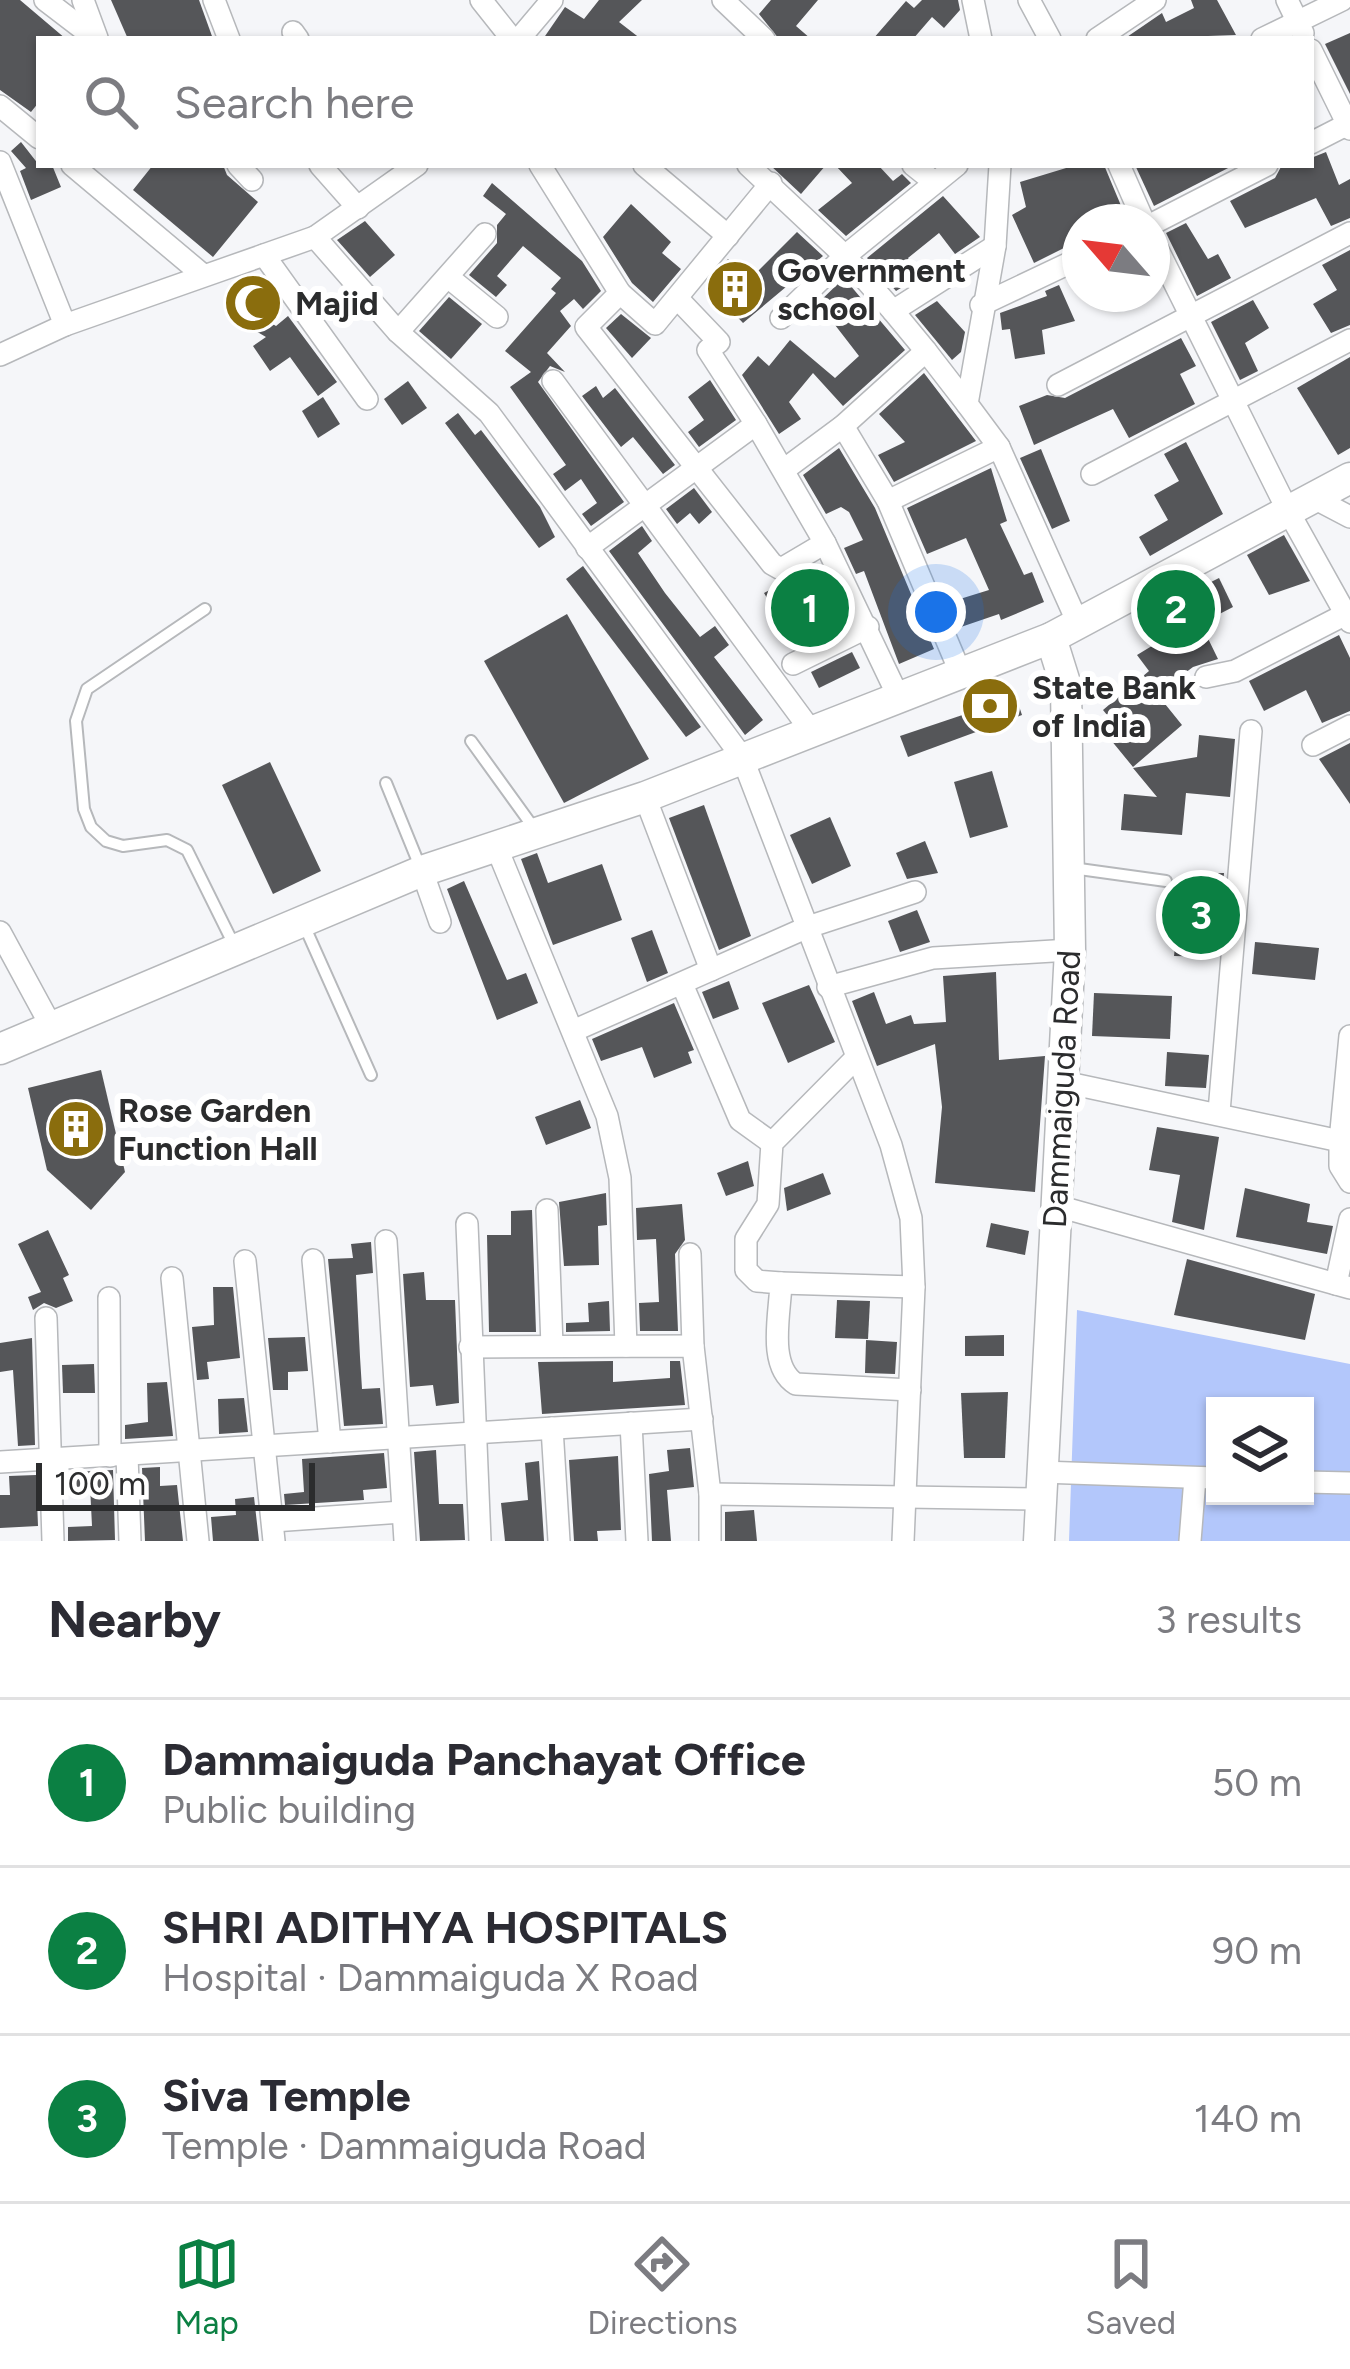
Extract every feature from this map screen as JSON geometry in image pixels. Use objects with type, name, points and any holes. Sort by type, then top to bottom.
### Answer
[{"type":"street","points":[[45,0],[92,36]]},
{"type":"street","points":[[83,0],[95,36]]},
{"type":"street","points":[[214,0],[228,36]]},
{"type":"street","points":[[481,0],[512,36]]},
{"type":"street","points":[[723,0],[761,36]]},
{"type":"street","points":[[973,0],[980,36]]},
{"type":"street","points":[[1029,0],[1048,36]]},
{"type":"street","points":[[1101,36],[1155,0]]},
{"type":"street","points":[[1287,0],[1301,30],[1342,0]]},
{"type":"street","points":[[518,36],[546,2]]},
{"type":"street","points":[[1314,56],[1349,125],[1314,142]]},
{"type":"street","points":[[0,106],[34,124]]},
{"type":"street","points":[[0,162],[65,325]]},
{"type":"street","points":[[76,168],[203,275]]},
{"type":"street","points":[[323,168],[358,208]]},
{"type":"street","points":[[0,355],[65,325],[315,237],[413,168]]},
{"type":"street","points":[[542,168],[620,293],[655,324],[771,183]]},
{"type":"street","points":[[648,168],[728,236]]},
{"type":"street","points":[[752,168],[845,256],[999,447],[1064,630]]},
{"type":"street","points":[[918,168],[933,181]]},
{"type":"street","points":[[782,318],[845,256],[952,168]]},
{"type":"street","points":[[967,404],[981,304],[995,246],[1000,168]]},
{"type":"street","points":[[1120,168],[1138,204]]},
{"type":"street","points":[[1170,212],[1261,168]]},
{"type":"street","points":[[1058,385],[1350,233]]},
{"type":"street","points":[[398,332],[485,234]]},
{"type":"street","points":[[315,237],[398,332],[489,413],[742,757],[854,1060],[891,1145],[906,1200],[914,1287],[903,1541]]},
{"type":"street","points":[[893,311],[995,246]]},
{"type":"street","points":[[264,255],[367,399]]},
{"type":"street","points":[[981,304],[1062,266]]},
{"type":"street","points":[[1170,274],[1235,403],[1300,503],[1348,618],[1235,671],[1206,677]]},
{"type":"street","points":[[448,277],[496,317]]},
{"type":"street","points":[[620,293],[586,327],[772,564],[781,569],[797,564],[825,543]]},
{"type":"street","points":[[677,298],[719,342],[708,350],[825,543],[899,698]]},
{"type":"street","points":[[1092,474],[1350,340]]},
{"type":"street","points":[[784,469],[843,426],[926,351]]},
{"type":"street","points":[[553,381],[812,732]]},
{"type":"street","points":[[587,548],[756,424]]},
{"type":"street","points":[[843,426],[888,501],[961,674]]},
{"type":"street","points":[[888,501],[999,447]]},
{"type":"street","points":[[0,1048],[422,872],[645,797],[961,674],[1064,630],[1350,478]]},
{"type":"street","points":[[1300,503],[1350,517]]},
{"type":"street","points":[[794,664],[868,627]]},
{"type":"street","name":"Dammaiguda Road","points":[[1039,1541],[1059,1081],[1070,950],[1064,630]]},
{"type":"street","points":[[1313,745],[1350,726]]},
{"type":"street","points":[[1219,1112],[1251,731]]},
{"type":"street","points":[[645,797],[711,970]]},
{"type":"street","points":[[496,846],[607,1116],[620,1178],[626,1346]]},
{"type":"street","points":[[422,872],[440,922]]},
{"type":"street","points":[[573,1031],[808,927],[915,892]]},
{"type":"street","points":[[0,932],[51,1026]]},
{"type":"street","points":[[828,987],[933,958],[1070,950]]},
{"type":"street","points":[[682,984],[740,1120],[772,1143]]},
{"type":"street","points":[[1350,1036],[1340,1141],[1340,1166],[1350,1182]]},
{"type":"street","points":[[854,1060],[772,1143],[768,1204],[743,1250],[751,1277],[781,1283],[914,1287]]},
{"type":"street","points":[[1059,1081],[1340,1141]]},
{"type":"street","points":[[1054,1205],[1343,1286],[1350,1219]]},
{"type":"street","points":[[547,1210],[552,1346]]},
{"type":"street","points":[[467,1224],[480,1541]]},
{"type":"street","points":[[386,1241],[405,1541]]},
{"type":"street","points":[[690,1254],[710,1541]]},
{"type":"street","points":[[313,1260],[329,1442]]},
{"type":"street","points":[[244,1261],[273,1531],[402,1512]]},
{"type":"street","points":[[172,1278],[198,1541]]},
{"type":"street","points":[[781,1283],[779,1363],[784,1377],[796,1384],[910,1390]]},
{"type":"street","points":[[109,1298],[118,1456],[130,1541]]},
{"type":"street","points":[[46,1318],[53,1541]]},
{"type":"street","points":[[470,1347],[693,1346]]},
{"type":"street","points":[[0,1462],[265,1442],[702,1419]]},
{"type":"street","points":[[631,1424],[637,1541]]},
{"type":"street","points":[[552,1428],[559,1541]]},
{"type":"street","points":[[710,1494],[907,1497],[1205,1478],[1190,1541]]},
{"type":"street","points":[[1314,1482],[1350,1484]]},
{"type":"lane","points":[[205,609],[98,678],[78,704],[84,809],[91,827],[106,841],[123,846],[167,840],[187,850],[237,950]]},
{"type":"lane","points":[[471,741],[537,832]]},
{"type":"lane","points":[[386,783],[422,872]]},
{"type":"lane","points":[[1069,867],[1166,881]]},
{"type":"lane","points":[[302,921],[370,1076]]},
{"type":"shaded area","points":[[1077,1310],[1350,1364],[1350,1541],[1069,1541]]},
{"type":"building","points":[[0,0],[20,0],[62,36],[36,36],[36,106],[31,112],[0,90]]},
{"type":"building","points":[[111,0],[199,0],[212,36],[127,36]]},
{"type":"building","points":[[599,0],[642,0],[619,22],[637,36],[545,36],[565,7],[584,19]]},
{"type":"building","points":[[771,0],[818,0],[796,26],[808,36],[777,36],[759,14]]},
{"type":"building","points":[[922,0],[958,0],[960,10],[944,28],[932,17],[916,36],[876,36],[906,1],[914,8]]},
{"type":"building","points":[[1191,0],[1217,0],[1236,35],[1128,36],[1162,13],[1166,22],[1194,8]]},
{"type":"building","points":[[1350,33],[1350,94],[1325,44]]},
{"type":"building","points":[[21,142],[36,168],[53,168],[61,187],[31,200],[20,171],[26,168],[11,151]]},
{"type":"building","points":[[1326,152],[1339,185],[1350,179],[1350,218],[1331,226],[1316,198],[1245,228],[1230,201],[1275,178],[1280,168],[1314,168],[1314,157]]},
{"type":"building","points":[[151,168],[224,168],[258,202],[213,257],[133,190]]},
{"type":"building","points":[[773,168],[823,168],[801,194]]},
{"type":"building","points":[[838,168],[881,168],[893,181],[902,174],[911,183],[846,236],[818,210],[852,183]]},
{"type":"building","points":[[1066,168],[1105,168],[1120,204],[1062,204],[1062,249],[1034,263],[1012,215],[1026,207],[1020,182]]},
{"type":"building","points":[[1136,168],[1228,168],[1153,204]]},
{"type":"building","points":[[492,183],[582,261],[601,291],[583,309],[574,299],[560,311],[571,326],[547,353],[565,372],[550,366],[538,382],[624,502],[591,526],[582,514],[597,503],[581,479],[565,491],[553,474],[566,465],[510,387],[531,372],[505,351],[556,293],[551,289],[561,278],[523,246],[497,276],[507,285],[496,297],[469,275],[497,243],[497,225],[506,214],[483,196]]},
{"type":"building","points":[[943,196],[980,237],[955,254],[939,233],[908,258],[919,277],[896,291],[867,258]]},
{"type":"building","points":[[631,204],[671,242],[662,253],[681,269],[653,302],[632,283],[603,237]]},
{"type":"building","points":[[365,221],[395,255],[370,277],[337,240]]},
{"type":"building","points":[[1186,223],[1208,259],[1218,254],[1231,278],[1197,296],[1170,241],[1170,231]]},
{"type":"building","points":[[797,232],[823,256],[743,323],[707,285],[728,259],[750,279]]},
{"type":"building","points":[[1350,250],[1350,325],[1331,333],[1313,304],[1337,290],[1322,265]]},
{"type":"building","points":[[844,278],[905,350],[843,406],[813,373],[789,402],[801,419],[779,434],[742,375],[758,356],[769,366],[790,340],[835,378],[859,356],[818,303]]},
{"type":"building","points":[[1059,285],[1062,312],[1071,312],[1075,321],[1042,330],[1045,354],[1015,359],[1010,329],[1002,330],[1000,313],[1047,296],[1045,291]]},
{"type":"building","points":[[449,297],[482,324],[451,359],[419,331]]},
{"type":"building","points":[[1253,300],[1269,328],[1245,343],[1258,371],[1240,380],[1211,322]]},
{"type":"building","points":[[937,301],[965,332],[961,352],[952,360],[915,315]]},
{"type":"building","points":[[241,305],[276,326],[288,316],[337,382],[318,396],[290,357],[270,371],[253,346],[266,337],[234,318]]},
{"type":"building","points":[[621,314],[651,338],[632,358],[606,328]]},
{"type":"building","points":[[1181,338],[1196,366],[1180,374],[1195,404],[1129,438],[1113,409],[1034,445],[1019,406],[1047,395],[1065,398]]},
{"type":"building","points":[[1350,357],[1350,448],[1338,455],[1297,388]]},
{"type":"building","points":[[924,373],[976,441],[894,482],[878,455],[905,442],[879,414]]},
{"type":"building","points":[[710,380],[736,420],[699,447],[688,432],[704,420],[688,397]]},
{"type":"building","points":[[408,381],[427,408],[402,425],[384,399]]},
{"type":"building","points":[[596,386],[603,398],[615,388],[675,465],[663,474],[633,437],[621,447],[582,396]]},
{"type":"building","points":[[323,397],[340,424],[318,438],[302,411]]},
{"type":"building","points":[[458,413],[475,435],[481,430],[540,507],[555,537],[539,548],[445,423]]},
{"type":"building","points":[[1186,442],[1223,514],[1150,556],[1139,537],[1168,520],[1154,495],[1179,481],[1164,454]]},
{"type":"building","points":[[839,448],[875,508],[934,649],[899,664],[864,571],[856,574],[844,548],[863,540],[849,512],[841,507],[826,514],[803,475]]},
{"type":"building","points":[[1041,449],[1070,521],[1052,529],[1020,458]]},
{"type":"building","points":[[991,468],[1007,521],[1000,524],[1024,575],[1032,572],[1044,602],[1001,620],[999,614],[958,628],[947,603],[989,590],[966,538],[927,554],[907,508]]},
{"type":"building","points":[[694,488],[712,512],[699,524],[690,513],[677,524],[666,509]]},
{"type":"building","points":[[642,526],[652,541],[638,553],[665,593],[700,637],[715,626],[729,645],[714,657],[763,720],[745,735],[609,551]]},
{"type":"building","points":[[1284,535],[1310,581],[1269,595],[1247,555]]},
{"type":"building","points":[[819,564],[846,621],[796,646],[764,593]]},
{"type":"building","points":[[583,566],[701,727],[686,737],[566,579]]},
{"type":"building","points":[[1219,578],[1233,607],[1202,623],[1187,594]]},
{"type":"building","points":[[567,614],[649,759],[564,803],[484,661]]},
{"type":"building","points":[[1198,618],[1218,659],[1193,667],[1157,694],[1182,725],[1133,767],[1106,734],[1116,726],[1103,710],[1149,671],[1137,655]]},
{"type":"building","points":[[1339,635],[1350,658],[1350,711],[1322,723],[1306,690],[1264,711],[1249,681]]},
{"type":"building","points":[[852,652],[860,668],[819,688],[811,672]]},
{"type":"building","points":[[1016,697],[1022,715],[908,757],[900,736]]},
{"type":"building","points":[[1199,735],[1235,739],[1230,797],[1186,793],[1182,835],[1121,830],[1124,794],[1157,797],[1133,768],[1197,757]]},
{"type":"building","points":[[1350,743],[1350,804],[1319,759]]},
{"type":"building","points":[[270,762],[321,871],[273,894],[222,785]]},
{"type":"building","points":[[992,771],[1008,827],[970,838],[954,782]]},
{"type":"building","points":[[704,805],[751,936],[719,950],[669,818]]},
{"type":"building","points":[[830,817],[851,866],[812,884],[790,835]]},
{"type":"building","points":[[925,841],[938,873],[907,879],[896,853]]},
{"type":"building","points":[[537,853],[548,883],[602,864],[622,920],[553,945],[521,859]]},
{"type":"building","points":[[1224,873],[1217,957],[1174,956],[1183,874]]},
{"type":"building","points":[[464,881],[507,980],[526,973],[538,1003],[497,1020],[447,889]]},
{"type":"building","points":[[917,910],[930,942],[900,952],[888,921]]},
{"type":"building","points":[[652,930],[668,973],[647,982],[631,938]]},
{"type":"building","points":[[1255,942],[1319,948],[1315,980],[1252,974]]},
{"type":"building","points":[[996,972],[999,1060],[1045,1056],[1035,1192],[935,1183],[942,1107],[935,1044],[877,1066],[852,1001],[874,992],[886,1024],[911,1015],[914,1024],[946,1022],[943,976]]},
{"type":"building","points":[[729,981],[739,1009],[713,1019],[702,992]]},
{"type":"building","points":[[809,985],[835,1042],[788,1063],[762,1003]]},
{"type":"building","points":[[1094,993],[1172,996],[1170,1039],[1092,1036]]},
{"type":"building","points":[[674,1003],[694,1050],[688,1052],[692,1063],[654,1078],[642,1047],[601,1061],[592,1039]]},
{"type":"building","points":[[1167,1052],[1209,1055],[1206,1088],[1165,1086]]},
{"type":"building","name":"Rose Garden Function Hall","points":[[101,1070],[125,1172],[91,1210],[47,1170],[28,1088]]},
{"type":"building","points":[[580,1100],[591,1128],[546,1145],[535,1117]]},
{"type":"building","points":[[1157,1127],[1219,1137],[1204,1230],[1172,1222],[1180,1175],[1149,1170]]},
{"type":"building","points":[[748,1161],[754,1186],[726,1196],[717,1173]]},
{"type":"building","points":[[823,1173],[831,1194],[787,1211],[784,1188]]},
{"type":"building","points":[[1245,1188],[1310,1204],[1307,1222],[1333,1226],[1327,1254],[1236,1237]]},
{"type":"building","points":[[606,1193],[607,1225],[598,1226],[599,1265],[564,1266],[559,1202]]},
{"type":"building","points":[[682,1204],[685,1240],[675,1254],[678,1331],[640,1331],[639,1303],[659,1302],[656,1239],[637,1240],[636,1208]]},
{"type":"building","points":[[532,1210],[536,1332],[489,1332],[487,1235],[511,1235],[511,1211]]},
{"type":"building","points":[[991,1223],[1029,1231],[1025,1255],[986,1247]]},
{"type":"building","points":[[48,1230],[69,1275],[63,1278],[73,1301],[56,1308],[44,1303],[33,1310],[28,1297],[41,1292],[18,1244]]},
{"type":"building","points":[[371,1242],[373,1273],[356,1275],[362,1389],[380,1388],[383,1424],[344,1426],[328,1259],[353,1258],[351,1244]]},
{"type":"building","points":[[1187,1259],[1315,1294],[1305,1340],[1174,1315]]},
{"type":"building","points":[[424,1272],[426,1300],[455,1300],[459,1403],[436,1406],[433,1385],[410,1387],[403,1274]]},
{"type":"building","points":[[213,1287],[233,1287],[240,1358],[207,1362],[209,1379],[197,1380],[192,1327],[214,1325]]},
{"type":"building","points":[[837,1300],[870,1301],[868,1339],[835,1338]]},
{"type":"building","points":[[609,1301],[610,1331],[566,1332],[566,1323],[589,1322],[588,1303]]},
{"type":"building","points":[[1004,1335],[1004,1356],[965,1356],[965,1336]]},
{"type":"building","points":[[305,1337],[308,1371],[288,1372],[288,1390],[273,1390],[268,1338]]},
{"type":"building","points":[[32,1338],[35,1445],[18,1446],[13,1370],[0,1372],[0,1343]]},
{"type":"building","points":[[866,1340],[897,1342],[895,1374],[865,1373]]},
{"type":"building","points":[[613,1361],[613,1382],[670,1378],[670,1361],[680,1361],[685,1405],[542,1414],[538,1362]]},
{"type":"building","points":[[94,1364],[95,1393],[63,1393],[62,1365]]},
{"type":"building","points":[[167,1382],[173,1436],[125,1439],[125,1425],[148,1422],[147,1383]]},
{"type":"building","points":[[1008,1392],[1005,1458],[964,1458],[961,1393]]},
{"type":"building","points":[[244,1398],[248,1432],[219,1434],[218,1399]]},
{"type":"building","points":[[690,1448],[694,1487],[667,1490],[671,1541],[652,1541],[649,1474],[669,1471],[667,1450]]},
{"type":"building","points":[[436,1450],[439,1504],[463,1504],[465,1540],[420,1541],[414,1452]]},
{"type":"building","points":[[384,1453],[387,1488],[363,1490],[364,1500],[285,1505],[284,1494],[304,1492],[302,1459]]},
{"type":"building","points":[[618,1456],[621,1530],[597,1531],[598,1541],[574,1541],[569,1460]]},
{"type":"building","points":[[539,1461],[544,1541],[505,1541],[501,1503],[528,1500],[525,1463]]},
{"type":"building","points":[[160,1467],[160,1486],[177,1485],[183,1541],[145,1541],[142,1468]]},
{"type":"building","points":[[113,1470],[115,1540],[68,1541],[68,1527],[92,1526],[90,1486],[75,1487],[74,1472]]},
{"type":"building","points":[[36,1475],[38,1526],[0,1528],[0,1495],[10,1495],[9,1476]]},
{"type":"building","points":[[254,1497],[259,1541],[213,1541],[211,1517],[236,1515],[235,1499]]},
{"type":"building","points":[[754,1510],[757,1541],[725,1541],[725,1512]]},
{"type":"place","name":"Government school","points":[[735,289]]},
{"type":"place","name":"Majid","points":[[253,303]]},
{"type":"place","name":"Dammaiguda Panchayat Office","points":[[810,608]]},
{"type":"place","name":"SHRI ADITHYA HOSPITALS","points":[[1176,609]]},
{"type":"place","name":"State Bank of India","points":[[990,706]]},
{"type":"place","name":"Siva Temple","points":[[1201,915]]},
{"type":"place","name":"Rose Garden Function Hall","points":[[76,1129]]}]
